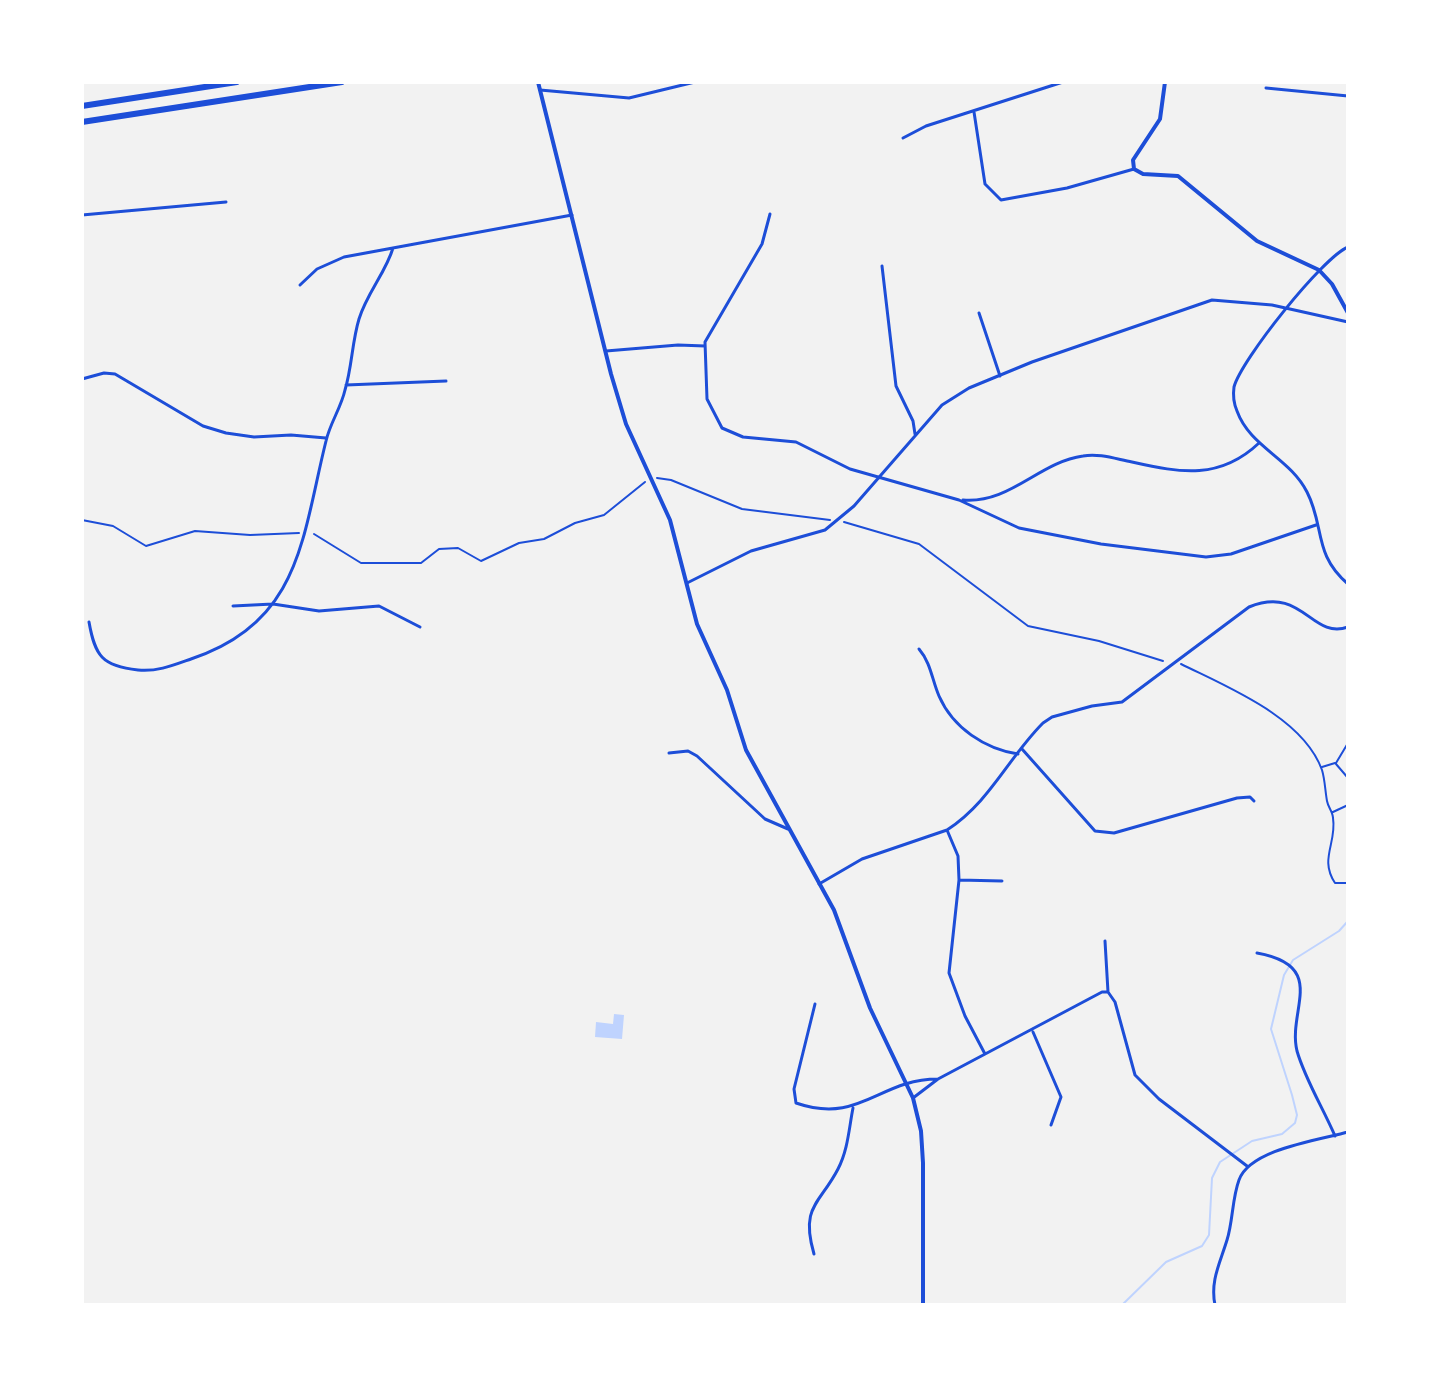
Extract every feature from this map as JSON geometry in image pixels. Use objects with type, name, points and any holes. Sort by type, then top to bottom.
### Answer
[{"type":"highway","points":[[82,106],[237,82]]},
{"type":"highway","points":[[82,122],[342,82]]},
{"type":"street","points":[[538,82],[626,424],[670,520],[697,624],[727,690],[746,750],[834,910],[870,1008],[913,1098],[923,1163],[923,1305]]},
{"type":"street","points":[[540,90],[629,98],[695,82]]},
{"type":"street","points":[[903,138],[926,126],[1063,82]]},
{"type":"street","points":[[1134,169],[1133,160],[1160,119],[1165,82]]},
{"type":"street","points":[[1266,88],[1348,96]]},
{"type":"street","points":[[974,112],[985,184],[1001,200],[1067,188],[1134,169],[1143,174],[1178,176],[1257,241],[1319,270],[1332,284],[1348,313]]},
{"type":"street","points":[[82,215],[226,202]]},
{"type":"street","points":[[770,214],[762,244],[715,323],[705,346],[707,399],[722,428],[743,437],[796,442],[850,469],[959,500],[1019,528],[1043,535],[1189,557],[1231,554],[1316,525]]},
{"type":"street","points":[[300,285],[330,262],[572,215]]},
{"type":"street","points":[[1348,247],[1338,251],[1287,308],[1234,387],[1237,411],[1246,431],[1300,477],[1310,497],[1326,561],[1348,584]]},
{"type":"street","points":[[89,622],[93,647],[100,658],[121,667],[149,670],[213,652],[240,638],[273,604],[304,545],[326,438],[346,385],[360,317],[393,248]]},
{"type":"street","points":[[882,266],[896,386],[913,421],[915,434]]},
{"type":"street","points":[[687,583],[743,554],[825,530],[854,506],[915,434],[954,396],[1000,376],[1194,303],[1231,299],[1348,322]]},
{"type":"street","points":[[979,313],[1000,376]]},
{"type":"street","points":[[606,351],[705,346]]},
{"type":"street","points":[[82,379],[104,373],[115,374],[203,426],[226,433],[254,437],[291,435],[326,438]]},
{"type":"street","points":[[346,385],[446,381]]},
{"type":"street","points":[[959,500],[973,501],[1004,494],[1049,468],[1085,455],[1209,472],[1233,464],[1259,443]]},
{"type":"street","points":[[819,884],[862,859],[947,830],[985,799],[1022,749],[1052,717],[1122,702],[1249,607],[1262,601],[1287,602],[1331,629],[1348,627]]},
{"type":"street","points":[[233,606],[273,604],[319,611],[379,606],[420,627]]},
{"type":"street","points":[[919,649],[926,657],[946,709],[970,735],[987,746],[1018,754]]},
{"type":"street","points":[[1022,749],[1095,831],[1114,833],[1237,798],[1250,797],[1254,801]]},
{"type":"street","points":[[669,753],[688,751],[697,756],[765,819],[788,829]]},
{"type":"street","points":[[947,830],[958,856],[959,880],[949,973],[965,1016],[985,1054]]},
{"type":"street","points":[[959,880],[1002,881]]},
{"type":"street","points":[[1105,941],[1108,992],[1115,1002],[1135,1075],[1151,1093],[1247,1166]]},
{"type":"street","points":[[1257,953],[1273,956],[1291,969],[1302,986],[1296,1045],[1335,1136]]},
{"type":"street","points":[[913,1098],[938,1079],[1102,992],[1108,992]]},
{"type":"street","points":[[815,1004],[793,1100],[825,1109],[853,1108],[905,1081],[938,1079]]},
{"type":"street","points":[[1033,1031],[1061,1097],[1051,1125]]},
{"type":"street","points":[[814,1254],[810,1234],[814,1202],[840,1166],[853,1108]]},
{"type":"street","points":[[1215,1305],[1212,1282],[1228,1237],[1239,1180],[1247,1166],[1280,1150],[1348,1132]]},
{"type":"path","points":[[657,478],[671,480],[742,509],[831,520]]},
{"type":"path","points":[[314,534],[361,563],[421,563],[428,561],[439,549],[458,548],[481,561],[519,543],[544,539],[575,523],[604,515],[646,481]]},
{"type":"path","points":[[82,520],[113,526],[146,546],[195,531],[250,535],[300,533]]},
{"type":"path","points":[[841,521],[919,544],[1028,626],[1099,641],[1163,661]]},
{"type":"path","points":[[1180,664],[1252,698],[1289,726],[1321,767],[1332,813],[1327,866],[1335,883],[1348,883]]},
{"type":"path","points":[[1321,767],[1336,763],[1348,743]]},
{"type":"path","points":[[1336,763],[1348,778]]},
{"type":"path","points":[[1332,813],[1348,805]]},
{"type":"water","points":[[614,1014],[624,1015],[622,1039],[595,1037],[596,1022],[613,1024]]},
{"type":"waterway","points":[[1122,1305],[1166,1262],[1202,1246],[1209,1235],[1212,1178],[1220,1162],[1252,1141],[1282,1134],[1295,1123],[1297,1115],[1292,1095],[1271,1029],[1284,975],[1293,960],[1339,931],[1348,921]]}]
